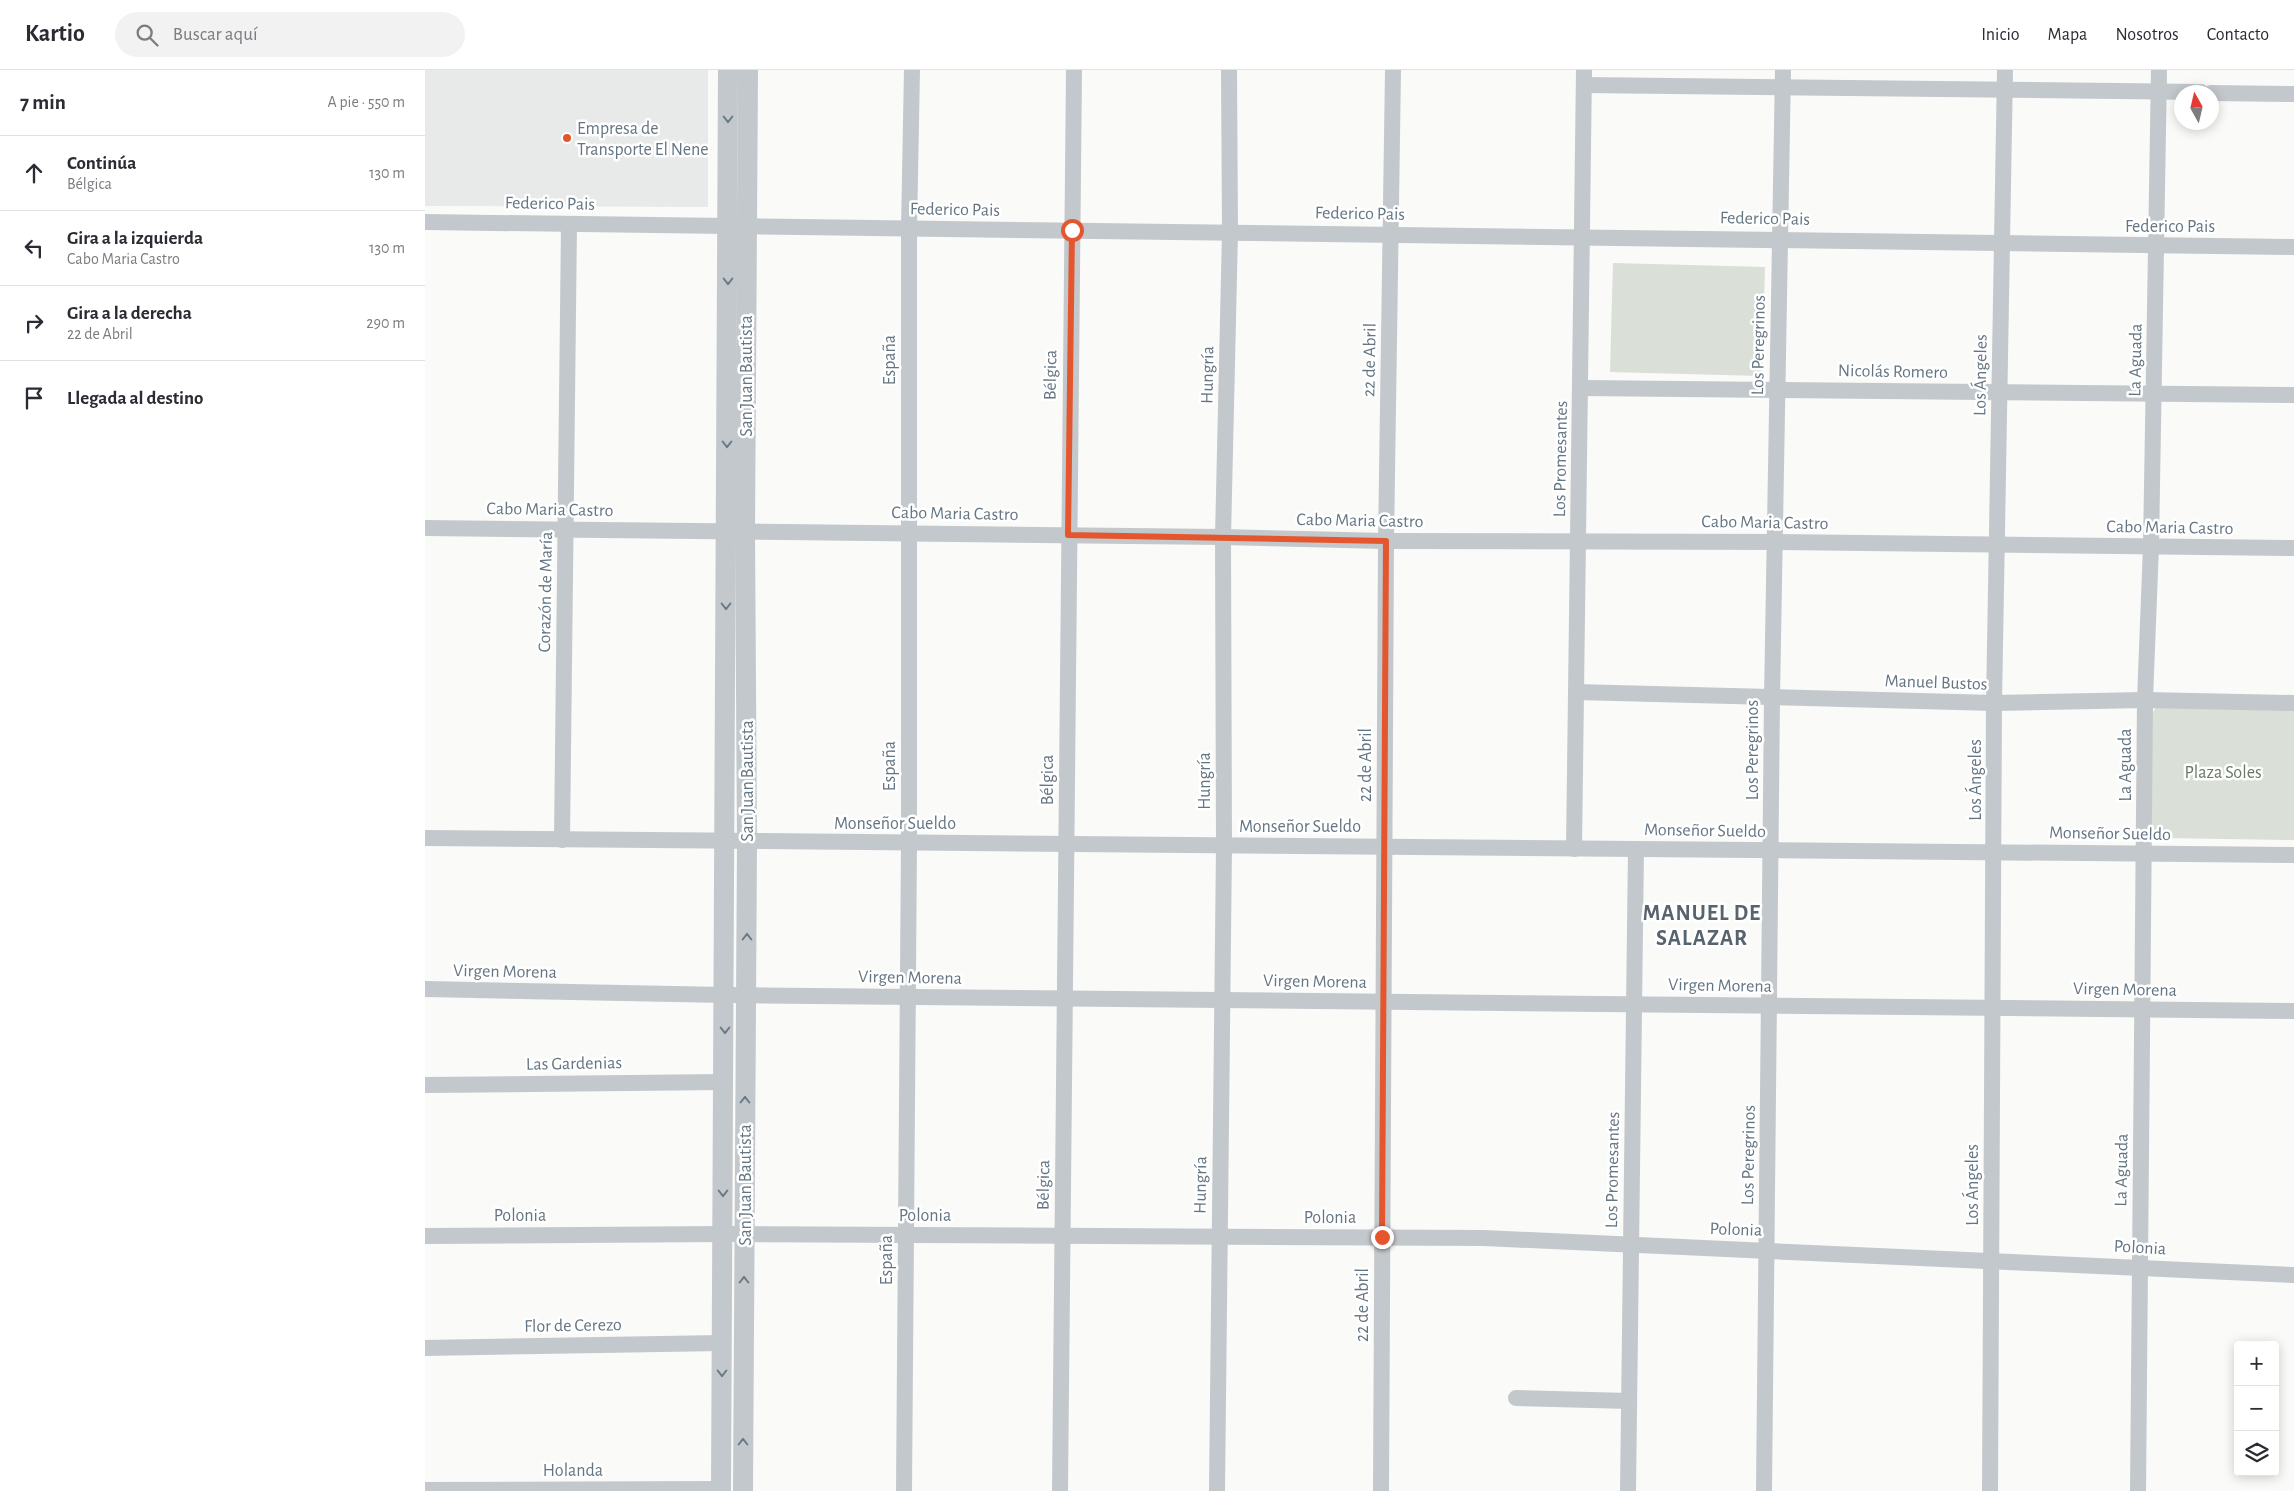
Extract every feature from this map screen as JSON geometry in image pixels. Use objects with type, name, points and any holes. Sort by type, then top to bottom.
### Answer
[{"type":"street","name":"San Juan Bautista","points":[[721,1490],[726,841],[736,532],[737,226],[728,70]]},
{"type":"street","name":"San Juan Bautista","points":[[737,226],[748,70]]},
{"type":"street","name":"España","points":[[904,1491],[909,843],[909,228],[912,70]]},
{"type":"street","name":"Bélgica","points":[[1060,1491],[1074,70]]},
{"type":"street","name":"Hungría","points":[[1217,1491],[1224,846],[1223,537],[1230,232],[1229,70]]},
{"type":"street","name":"22 de Abril","points":[[1381,1491],[1386,541],[1393,70]]},
{"type":"street","name":"Los Peregrinos","points":[[1764,1491],[1776,390],[1781,238],[1783,70]]},
{"type":"street","name":"Los Ángeles","points":[[1990,1491],[1995,703],[2005,70]]},
{"type":"street","name":"La Aguada","points":[[2138,1491],[2145,700],[2151,546],[2159,70]]},
{"type":"street","points":[[1584,78],[1783,87],[2005,92],[2174,92]]},
{"type":"street","name":"Los Promesantes","points":[[1574,849],[1584,78]]},
{"type":"street","points":[[2219,93],[2294,94]]},
{"type":"street","name":"Federico Pais","points":[[425,222],[1781,238],[2003,244],[2294,247]]},
{"type":"street","name":"Corazón de María","points":[[562,840],[569,224]]},
{"type":"street","name":"Nicolás Romero","points":[[1581,388],[2294,395]]},
{"type":"street","name":"Cabo Maria Castro","points":[[425,528],[1223,537],[1386,541],[1775,542],[2294,548]]},
{"type":"street","name":"San Juan Bautista","points":[[736,532],[747,842],[743,1491]]},
{"type":"street","name":"Manuel Bustos","points":[[1576,692],[1995,703],[2145,700],[2294,703]]},
{"type":"street","name":"Monseñor Sueldo","points":[[425,838],[2294,855]]},
{"type":"street","name":"Los Promesantes","points":[[1628,1491],[1636,849]]},
{"type":"street","name":"Virgen Morena","points":[[425,989],[746,996],[2294,1011]]},
{"type":"street","name":"Las Gardenias","points":[[425,1085],[724,1082]]},
{"type":"street","name":"Polonia","points":[[425,1236],[745,1234],[1484,1238],[2294,1275]]},
{"type":"street","name":"Flor de Cerezo","points":[[425,1348],[722,1343]]},
{"type":"street","points":[[1516,1398],[1629,1401]]},
{"type":"street","name":"Holanda","points":[[425,1490],[721,1490]]},
{"type":"shaded area","name":"Empresa de Transporte El Nene","points":[[425,70],[708,70],[708,207],[425,206]]},
{"type":"green space","points":[[1613,263],[1765,267],[1762,376],[1610,372]]},
{"type":"green space","name":"Plaza Soles","points":[[2294,706],[2294,840],[2164,838],[2156,834],[2152,826],[2152,714],[2156,707]]},
{"type":"place","name":"Empresa de Transporte El Nene","points":[[567,138]]},
{"type":"district","name":"MANUEL DE SALAZAR","points":[[1702,924]]},
{"type":"route","points":[[1072,230],[1068,535],[1386,541],[1382,1237]]}]
